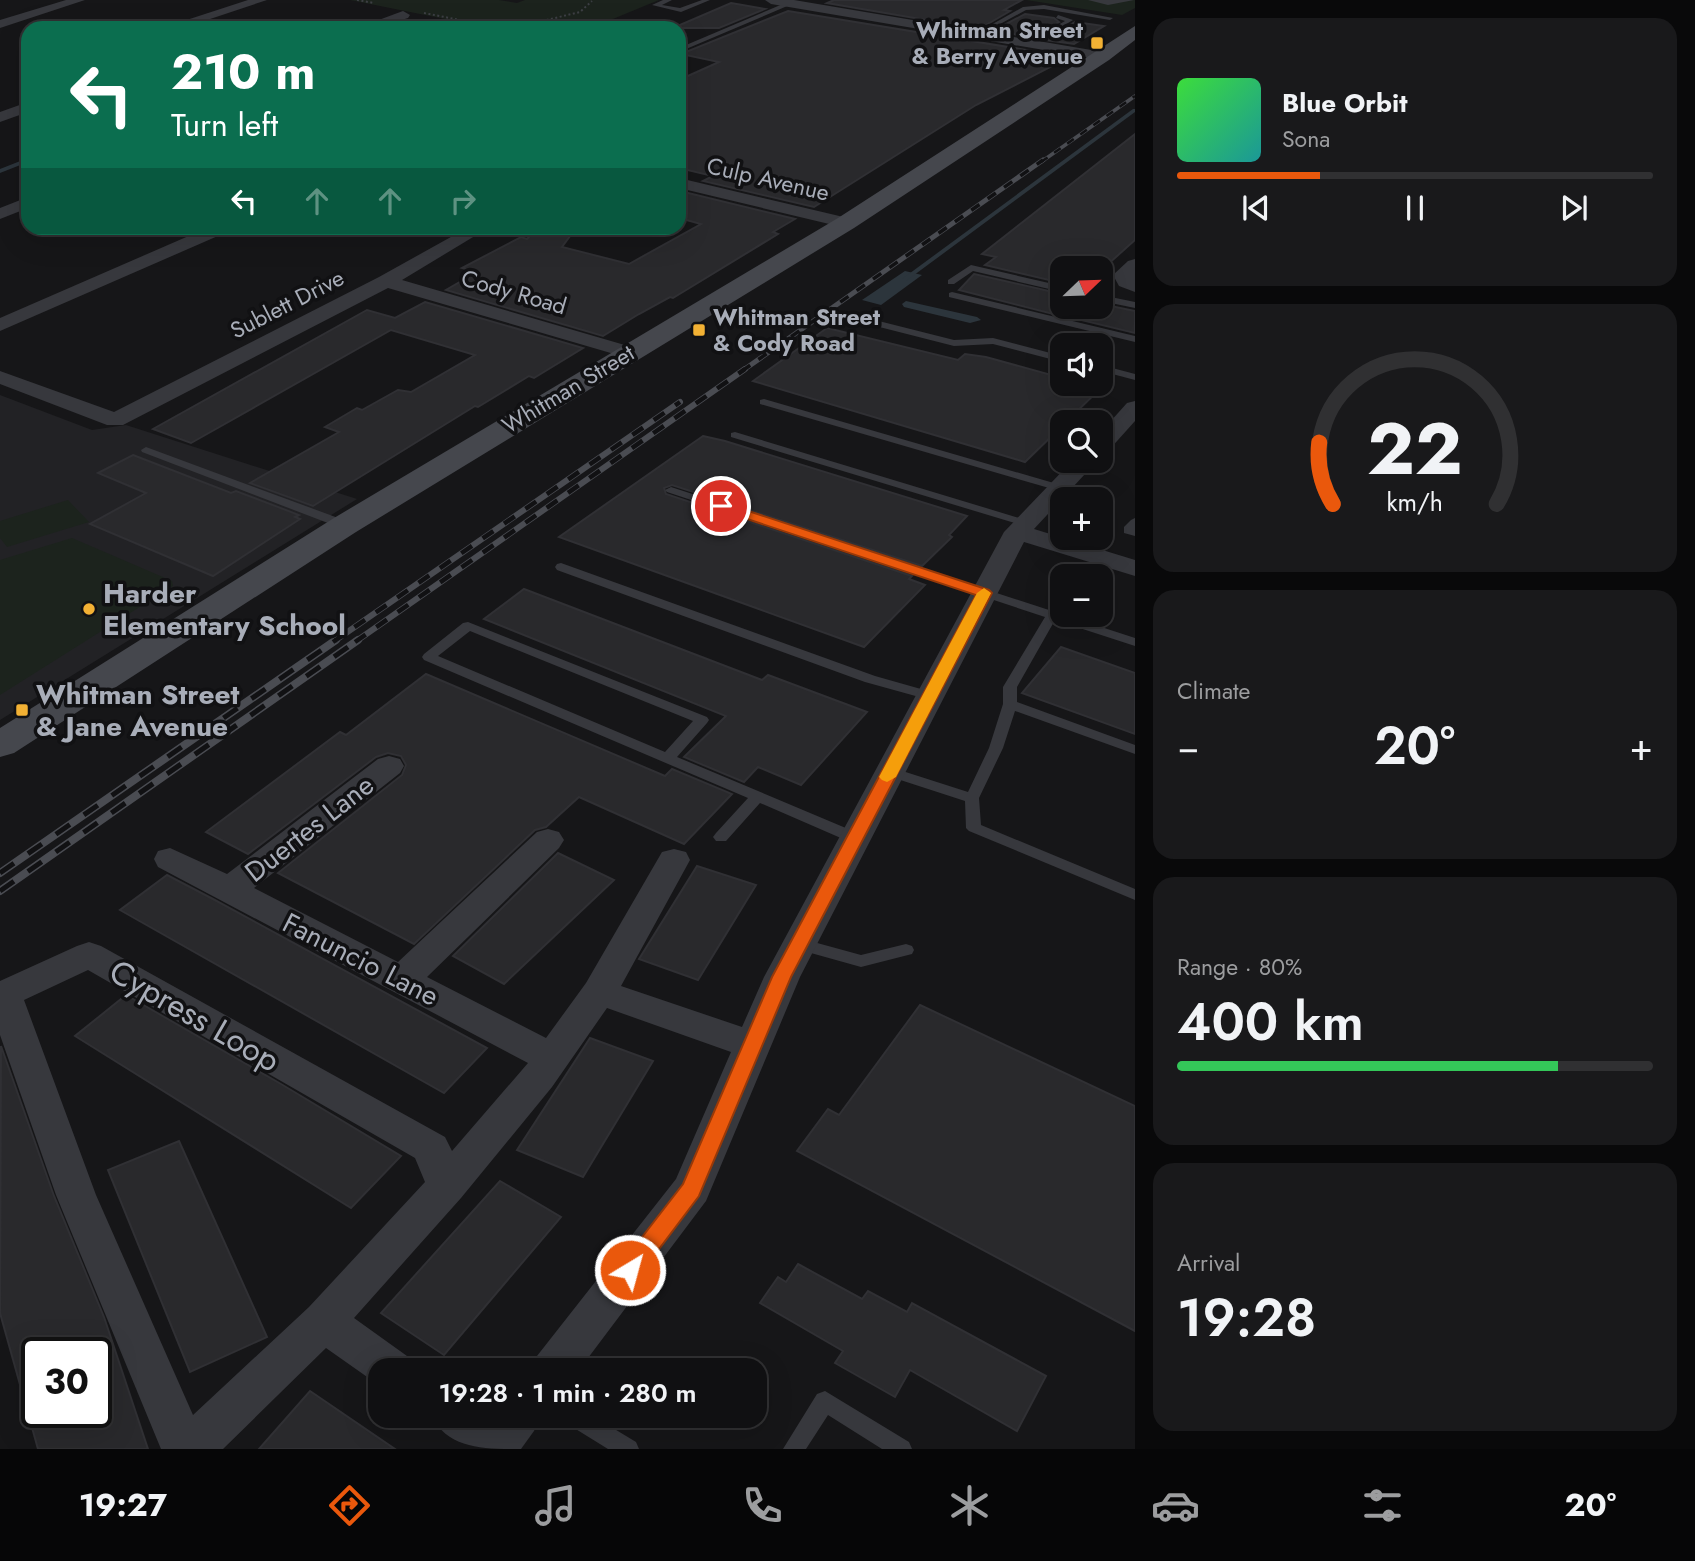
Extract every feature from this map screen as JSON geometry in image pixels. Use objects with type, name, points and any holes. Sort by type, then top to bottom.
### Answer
[{"type":"street","points":[[0,24],[79,0]]},
{"type":"street","points":[[192,21],[261,0]]},
{"type":"street","points":[[771,0],[1103,56]]},
{"type":"street","points":[[204,2],[235,8]]},
{"type":"street","points":[[385,21],[403,15]]},
{"type":"street","name":"Whitman Street","points":[[0,745],[345,525],[846,223],[1103,56],[1135,31]]},
{"type":"street","points":[[0,117],[21,110]]},
{"type":"street","name":"Culp Avenue","points":[[686,185],[846,223]]},
{"type":"street","points":[[0,214],[21,205]]},
{"type":"street","points":[[0,325],[205,235]]},
{"type":"street","name":"Sublett Drive","points":[[0,377],[115,420],[386,281],[467,235]]},
{"type":"street","points":[[1135,265],[1123,275],[1126,282],[1135,286]]},
{"type":"street","name":"Cody Road","points":[[386,281],[628,352]]},
{"type":"street","points":[[1113,431],[1135,408]]},
{"type":"street","points":[[1061,487],[1074,473]]},
{"type":"street","points":[[562,1358],[692,1189],[799,944],[984,593],[1021,528],[1050,498]]},
{"type":"street","points":[[1021,528],[1135,568]]},
{"type":"street","name":"Duertes Lane","points":[[229,890],[389,766]]},
{"type":"street","points":[[402,980],[548,840]]},
{"type":"street","name":"Fanuncio Lane","points":[[170,859],[552,1058]]},
{"type":"street","points":[[190,1449],[324,1321],[447,1186],[552,1058],[599,992],[674,860]]},
{"type":"street","name":"Cypress Loop","points":[[184,1449],[76,1195],[4,994],[89,955],[431,1148],[447,1186]]},
{"type":"street","points":[[599,992],[753,1045]]},
{"type":"street","points":[[324,1321],[375,1358]]},
{"type":"street","points":[[481,1428],[502,1437]]},
{"type":"lane","points":[[669,0],[655,5],[681,10],[707,0]]},
{"type":"lane","points":[[1091,0],[1108,3],[1131,0]]},
{"type":"lane","points":[[686,47],[790,3]]},
{"type":"lane","points":[[976,35],[1025,8],[1044,8],[1110,18]]},
{"type":"lane","points":[[1029,44],[1070,20],[1058,17]]},
{"type":"lane","points":[[951,282],[971,268],[1050,286]]},
{"type":"lane","points":[[951,295],[1135,339]]},
{"type":"lane","points":[[1113,300],[1135,305]]},
{"type":"lane","points":[[851,317],[954,343],[993,341],[1050,356]]},
{"type":"lane","points":[[1113,371],[1135,377]]},
{"type":"lane","points":[[764,402],[1057,487]]},
{"type":"lane","points":[[735,435],[1021,528]]},
{"type":"lane","points":[[146,450],[345,525]]},
{"type":"lane","points":[[671,490],[1050,614]]},
{"type":"lane","points":[[1135,522],[1128,530],[1135,532]]},
{"type":"lane","points":[[561,566],[870,679],[930,696]]},
{"type":"lane","points":[[1050,618],[1010,687],[1010,704],[996,748],[972,798],[974,828],[1135,895]]},
{"type":"lane","points":[[667,760],[702,720],[468,626],[429,657],[667,760],[855,838]]},
{"type":"lane","points":[[1089,627],[1135,642]]},
{"type":"lane","points":[[1010,704],[1135,750]]},
{"type":"lane","points":[[890,772],[972,798]]},
{"type":"lane","points":[[722,837],[757,797]]},
{"type":"lane","points":[[799,944],[861,961],[906,950]]},
{"type":"lane","points":[[794,1449],[825,1401],[901,1449]]},
{"type":"lane","points":[[594,1428],[628,1449]]},
{"type":"path","points":[[542,21],[580,12],[592,0],[601,0]]},
{"type":"path","points":[[403,15],[416,11],[465,21]]},
{"type":"shaded area","points":[[350,0],[499,0],[517,3],[525,0],[659,0],[608,21],[455,21]]},
{"type":"shaded area","points":[[1026,0],[1135,0],[1135,8],[1122,15]]},
{"type":"shaded area","points":[[905,271],[922,275],[881,305],[862,300]]},
{"type":"shaded area","points":[[906,301],[981,320],[970,323],[904,307],[902,304]]},
{"type":"shaded area","name":"Harder Elementary School","points":[[0,395],[92,430],[126,425],[357,499],[0,720]]},
{"type":"shaded area","points":[[68,500],[89,522],[7,547],[0,538],[0,521]]},
{"type":"shaded area","points":[[72,538],[172,581],[173,586],[0,695],[0,560]]},
{"type":"building","points":[[834,0],[1022,0],[1004,10],[1010,11],[979,29],[827,3]]},
{"type":"building","points":[[731,3],[765,9],[719,28],[686,28],[686,22]]},
{"type":"building","points":[[788,11],[1057,55],[1051,59],[1062,61],[976,105],[814,207],[703,181],[713,176],[686,170],[686,77],[719,62],[686,55],[686,52]]},
{"type":"building","points":[[1025,14],[1054,18],[1059,22],[1032,37],[993,31]]},
{"type":"building","points":[[1075,22],[1104,26],[1074,44],[1045,40]]},
{"type":"building","points":[[1135,134],[1135,240],[1113,260],[1113,256],[1050,256],[1050,280],[985,265],[996,257],[982,254]]},
{"type":"building","points":[[686,192],[795,219],[773,232],[778,234],[673,298],[670,297],[603,336],[446,290],[477,272],[462,268],[521,237],[527,239],[531,235],[571,235],[562,247],[629,264],[681,235],[686,235],[686,232],[701,224],[686,220]]},
{"type":"building","points":[[974,274],[1050,291],[1050,313],[959,290]]},
{"type":"building","points":[[425,302],[583,348],[534,378],[529,376],[478,407],[475,406],[313,506],[250,483],[339,432],[325,427],[357,408],[362,410],[398,390],[411,392],[475,355],[391,330],[191,443],[153,429],[367,310],[395,318]]},
{"type":"building","points":[[1113,306],[1135,311],[1135,333],[1077,319],[1113,319]]},
{"type":"building","points":[[827,328],[958,360],[965,354],[986,357],[1050,375],[1050,396],[1093,396],[1078,410],[1050,410],[1050,438],[1025,462],[753,381]]},
{"type":"building","points":[[703,436],[967,516],[949,535],[952,537],[922,566],[672,485],[664,488],[666,494],[912,576],[909,579],[925,585],[864,647],[559,537]]},
{"type":"building","points":[[133,455],[231,493],[236,491],[299,515],[295,517],[300,519],[213,576],[90,524],[146,493],[98,473]]},
{"type":"building","points":[[524,589],[762,680],[768,675],[867,712],[801,785],[758,767],[744,782],[684,757],[726,716],[484,619]]},
{"type":"building","points":[[1061,647],[1135,673],[1135,734],[1022,693]]},
{"type":"building","points":[[426,674],[665,776],[672,769],[732,794],[684,844],[579,797],[546,827],[535,830],[414,944],[278,873],[402,775],[406,765],[401,756],[388,753],[376,757],[248,854],[206,832],[340,732],[346,735]]},
{"type":"building","points":[[558,853],[614,880],[504,984],[453,956]]},
{"type":"building","points":[[697,866],[756,885],[698,980],[639,959]]},
{"type":"building","points":[[167,875],[487,1048],[444,1093],[120,910]]},
{"type":"building","points":[[126,995],[401,1156],[351,1208],[75,1036]]},
{"type":"building","points":[[920,1005],[1135,1106],[1135,1331],[797,1151],[828,1109],[839,1115]]},
{"type":"building","points":[[590,1038],[653,1061],[583,1177],[517,1150]]},
{"type":"building","points":[[1,1046],[54,1196],[111,1337],[21,1337],[21,1388],[0,1313]]},
{"type":"building","points":[[179,1141],[267,1337],[190,1372],[108,1170]]},
{"type":"building","points":[[500,1181],[561,1217],[444,1355],[381,1313]]},
{"type":"building","points":[[798,1264],[862,1299],[868,1291],[907,1312],[912,1303],[1046,1376],[1017,1431],[910,1370],[895,1397],[835,1363],[843,1351],[760,1303],[778,1277],[786,1282]]},
{"type":"building","points":[[112,1341],[148,1449],[38,1449],[32,1428],[112,1428]]},
{"type":"building","points":[[310,1391],[395,1449],[259,1449]]},
{"type":"waterway","points":[[904,280],[1135,110]]},
{"type":"waterway","points":[[0,171],[21,163]]},
{"type":"railway","points":[[1041,162],[1135,96]]},
{"type":"railway","points":[[742,371],[1043,160]]},
{"type":"railway","points":[[355,642],[745,369]]},
{"type":"railway","points":[[333,642],[680,402]]},
{"type":"railway","points":[[0,873],[336,640]]},
{"type":"railway","points":[[0,891],[358,640]]},
{"type":"slow traffic","points":[[887,777],[984,593]]},
{"type":"place","name":"Whitman Street & Berry Avenue","points":[[1097,43]]},
{"type":"place","name":"Whitman Street & Cody Road","points":[[699,330]]},
{"type":"place","name":"Harder Elementary School","points":[[89,609]]},
{"type":"place","name":"Whitman Street & Jane Avenue","points":[[22,710]]},
{"type":"route","points":[[630,1270],[692,1189],[782,977],[984,593],[721,506]]}]
